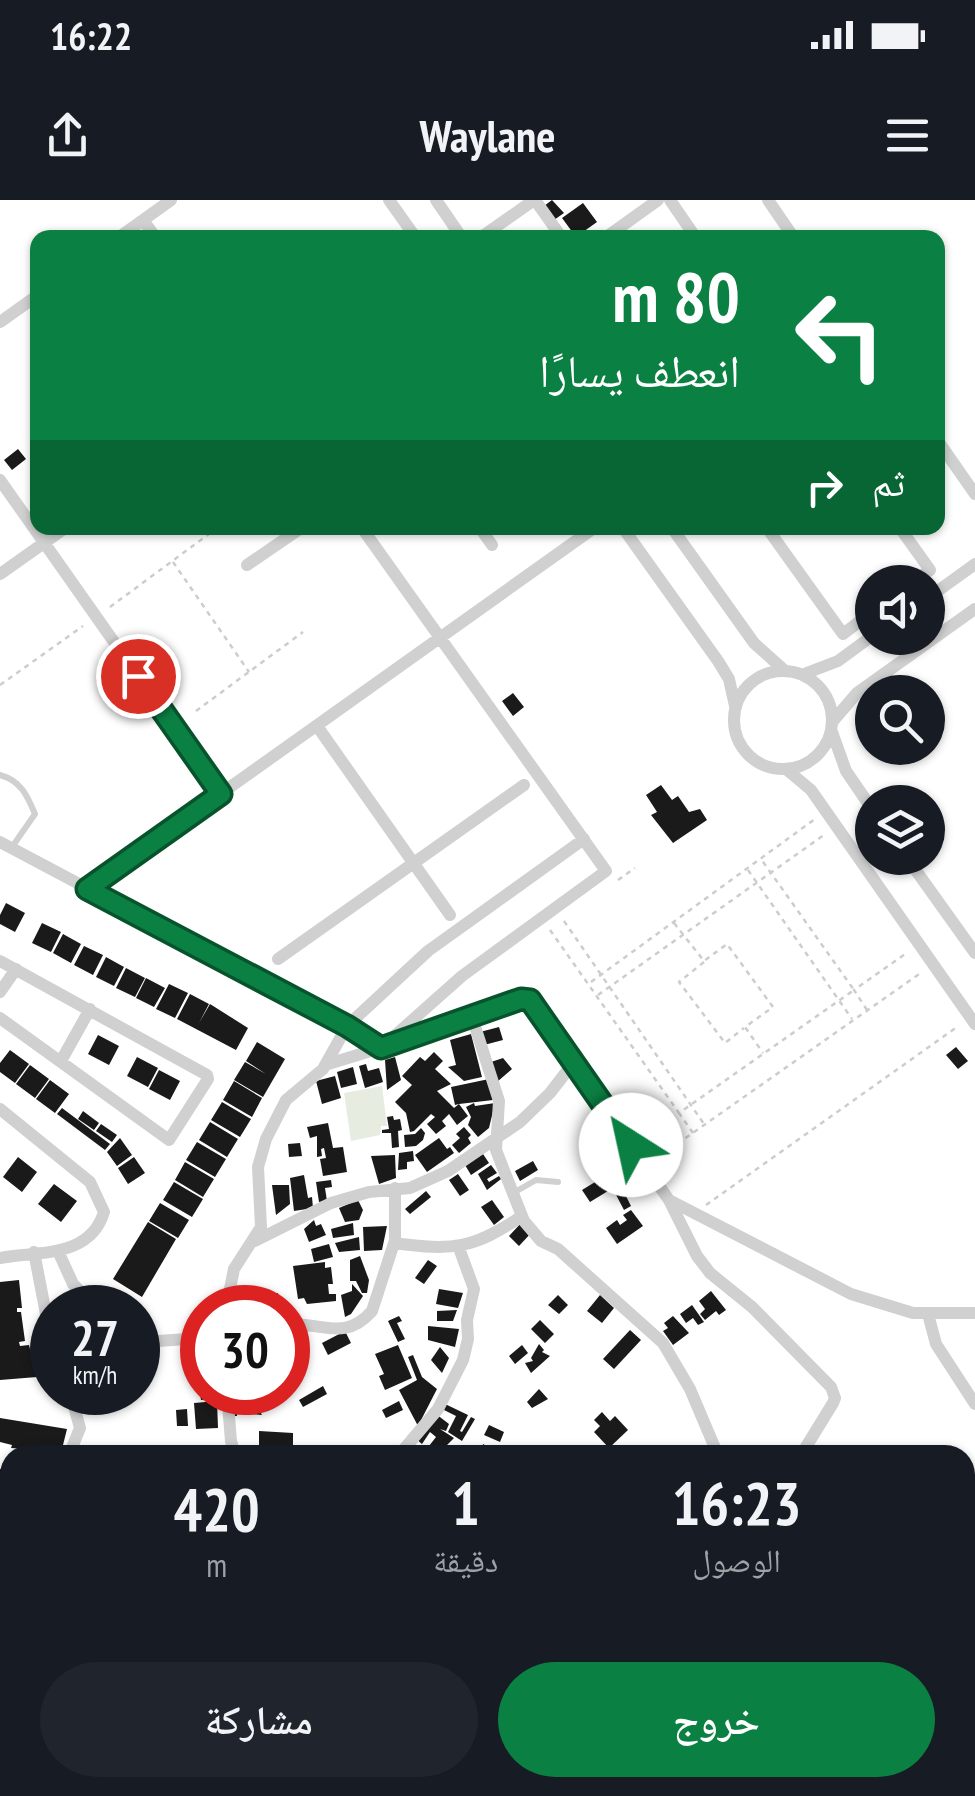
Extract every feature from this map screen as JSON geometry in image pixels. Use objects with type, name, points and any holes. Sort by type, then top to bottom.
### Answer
[{"type":"street","points":[[129,230],[171,200]]},
{"type":"street","points":[[389,200],[410,230]]},
{"type":"street","points":[[436,200],[457,230]]},
{"type":"street","points":[[491,230],[534,200],[556,230]]},
{"type":"street","points":[[616,230],[658,200]]},
{"type":"street","points":[[670,200],[691,230]]},
{"type":"street","points":[[768,200],[789,230]]},
{"type":"street","points":[[143,220],[150,230]]},
{"type":"street","points":[[0,322],[30,301]]},
{"type":"street","points":[[945,450],[975,494]]},
{"type":"street","points":[[0,480],[30,522]]},
{"type":"street","points":[[39,535],[221,794]]},
{"type":"street","points":[[0,574],[54,535]]},
{"type":"street","points":[[247,565],[291,535]]},
{"type":"street","points":[[367,535],[606,871],[462,976],[381,1048]]},
{"type":"street","points":[[485,535],[492,545]]},
{"type":"street","points":[[87,889],[584,535]]},
{"type":"street","points":[[629,535],[730,679],[736,737],[744,751],[756,762],[786,769],[799,766],[820,752],[832,725],[858,693],[974,611]]},
{"type":"street","points":[[677,535],[754,643],[784,670]]},
{"type":"street","points":[[772,535],[842,634],[855,624]]},
{"type":"street","points":[[905,535],[926,565]]},
{"type":"street","points":[[945,586],[975,564]]},
{"type":"street","points":[[804,674],[838,661],[855,648]]},
{"type":"street","points":[[735,706],[753,680],[768,672],[804,674],[824,692],[831,706],[832,725],[846,771],[856,785]]},
{"type":"street","points":[[317,726],[450,916]]},
{"type":"street","points":[[786,769],[811,790],[972,1021]]},
{"type":"street","points":[[278,959],[524,785]]},
{"type":"street","points":[[231,1285],[234,1269],[261,1227],[258,1167],[266,1139],[286,1100],[325,1066],[347,1026],[428,951],[584,839]]},
{"type":"street","points":[[5,845],[347,1026],[381,1048]]},
{"type":"street","points":[[919,875],[975,953]]},
{"type":"street","points":[[0,961],[208,1079],[169,1140],[0,1018]]},
{"type":"street","points":[[0,992],[16,969]]},
{"type":"street","points":[[325,1066],[521,999],[530,1000],[669,1200],[697,1256],[710,1273],[752,1307],[834,1391],[832,1404],[807,1445]]},
{"type":"street","points":[[60,1060],[90,1009]]},
{"type":"street","points":[[472,1017],[499,1101],[496,1141],[502,1168],[522,1216],[541,1240],[558,1249],[663,1343],[690,1389],[714,1445]]},
{"type":"street","points":[[255,1241],[331,1203],[410,1188],[448,1171],[496,1141],[550,1093],[574,1062]]},
{"type":"street","points":[[0,1109],[80,1172],[102,1202],[104,1212],[92,1236],[80,1244],[58,1251],[0,1258]]},
{"type":"street","points":[[310,1325],[320,1330],[339,1330],[365,1319],[374,1307],[394,1243],[394,1188]]},
{"type":"street","points":[[669,1200],[851,1294],[913,1313],[975,1313]]},
{"type":"street","points":[[394,1243],[458,1248],[480,1242],[522,1216]]},
{"type":"street","points":[[407,1445],[438,1409],[463,1360],[474,1290],[458,1248]]},
{"type":"street","points":[[58,1251],[73,1285]]},
{"type":"street","points":[[34,1252],[40,1285]]},
{"type":"street","points":[[928,1314],[936,1344],[975,1404]]},
{"type":"street","points":[[73,1445],[80,1428],[76,1415]]},
{"type":"street","points":[[228,1415],[230,1445]]},
{"type":"lane","points":[[0,775],[14,779],[35,814],[5,845]]},
{"type":"lane","points":[[515,1192],[536,1180],[558,1182]]},
{"type":"path","points":[[0,686],[208,535]]},
{"type":"path","points":[[173,562],[250,672]]},
{"type":"path","points":[[196,711],[303,632]]},
{"type":"path","points":[[589,984],[824,812]]},
{"type":"path","points":[[597,996],[834,827]]},
{"type":"path","points":[[760,859],[867,1010]]},
{"type":"path","points":[[747,869],[853,1020]]},
{"type":"path","points":[[554,907],[704,1126]]},
{"type":"path","points":[[540,918],[693,1133]]},
{"type":"path","points":[[674,922],[704,962]]},
{"type":"path","points":[[727,944],[774,1008],[745,1027],[725,1043],[679,982],[727,944]]},
{"type":"path","points":[[917,945],[646,1137],[660,1156],[932,965]]},
{"type":"path","points":[[697,1212],[972,1021]]},
{"type":"path","points":[[745,1027],[764,1054]]},
{"type":"shaded area","points":[[382,1086],[387,1126],[381,1126],[380,1135],[351,1141],[344,1093]]},
{"type":"building","points":[[552,200],[564,213],[554,220],[544,206]]},
{"type":"building","points":[[583,203],[597,222],[586,230],[571,230],[562,218]]},
{"type":"building","points":[[18,449],[26,459],[12,470],[4,460]]},
{"type":"building","points":[[513,693],[524,707],[513,716],[502,701]]},
{"type":"building","points":[[661,785],[672,800],[678,796],[689,812],[700,809],[707,820],[673,843],[651,815],[657,812],[646,795]]},
{"type":"building","points":[[6,903],[25,913],[15,932],[0,924]]},
{"type":"building","points":[[42,923],[61,932],[51,952],[32,943]]},
{"type":"building","points":[[63,934],[81,944],[71,963],[53,953]]},
{"type":"building","points":[[84,946],[103,955],[93,975],[74,965]]},
{"type":"building","points":[[106,957],[124,967],[114,986],[96,977]]},
{"type":"building","points":[[126,968],[145,978],[135,997],[116,988]]},
{"type":"building","points":[[146,978],[165,988],[154,1007],[136,998]]},
{"type":"building","points":[[169,984],[188,993],[175,1018],[156,1009]]},
{"type":"building","points":[[190,994],[209,1004],[199,1023],[210,1004],[248,1028],[236,1050],[177,1019]]},
{"type":"building","points":[[499,1027],[503,1040],[484,1045],[480,1032]]},
{"type":"building","points":[[471,1034],[482,1077],[464,1081],[448,1067],[456,1065],[450,1040]]},
{"type":"building","points":[[98,1035],[119,1046],[109,1065],[88,1054]]},
{"type":"building","points":[[257,1042],[285,1059],[263,1097],[234,1080],[245,1062],[266,1074],[246,1061]]},
{"type":"building","points":[[956,1047],[968,1061],[958,1069],[946,1055]]},
{"type":"building","points":[[10,1050],[29,1064],[15,1083],[0,1072],[0,1063]]},
{"type":"building","points":[[434,1052],[443,1061],[435,1069],[451,1084],[437,1091],[454,1108],[459,1104],[468,1116],[457,1125],[449,1114],[442,1121],[446,1126],[436,1134],[427,1124],[435,1117],[431,1114],[410,1132],[406,1113],[395,1102],[412,1085],[402,1076],[420,1057],[425,1061]]},
{"type":"building","points":[[137,1057],[158,1068],[148,1087],[127,1076]]},
{"type":"building","points":[[395,1057],[401,1080],[387,1090],[385,1060]]},
{"type":"building","points":[[503,1058],[512,1069],[497,1082],[491,1062]]},
{"type":"building","points":[[366,1064],[368,1071],[379,1068],[383,1082],[365,1088],[359,1066]]},
{"type":"building","points":[[30,1065],[49,1079],[35,1098],[16,1084]]},
{"type":"building","points":[[353,1067],[357,1084],[341,1088],[337,1072]]},
{"type":"building","points":[[159,1070],[180,1081],[170,1100],[149,1089]]},
{"type":"building","points":[[335,1076],[341,1098],[322,1104],[316,1081]]},
{"type":"building","points":[[489,1079],[493,1100],[455,1105],[451,1087]]},
{"type":"building","points":[[50,1080],[69,1094],[55,1113],[36,1099]]},
{"type":"building","points":[[234,1081],[262,1098],[252,1117],[223,1100]]},
{"type":"building","points":[[222,1102],[251,1119],[240,1137],[211,1120]]},
{"type":"building","points":[[495,1103],[489,1128],[478,1137],[468,1125],[471,1117],[466,1107]]},
{"type":"building","points":[[62,1108],[110,1144],[105,1150],[57,1114]]},
{"type":"building","points":[[83,1111],[99,1123],[94,1130],[78,1119]]},
{"type":"building","points":[[393,1116],[394,1120],[400,1119],[402,1130],[398,1131],[399,1147],[392,1148],[391,1133],[382,1130],[389,1129],[387,1117]]},
{"type":"building","points":[[210,1122],[238,1139],[227,1157],[199,1140]]},
{"type":"building","points":[[328,1123],[333,1148],[343,1147],[347,1172],[323,1176],[320,1159],[326,1158],[324,1148],[322,1156],[317,1157],[317,1136],[310,1138],[307,1127]]},
{"type":"building","points":[[101,1124],[117,1135],[112,1142],[96,1131]]},
{"type":"building","points":[[464,1127],[471,1135],[471,1143],[459,1153],[452,1145]]},
{"type":"building","points":[[421,1128],[425,1133],[423,1140],[416,1146],[405,1147],[404,1135],[415,1134]]},
{"type":"building","points":[[120,1138],[132,1155],[117,1166],[107,1152]]},
{"type":"building","points":[[439,1138],[454,1153],[427,1172],[415,1155]]},
{"type":"building","points":[[197,1142],[226,1159],[215,1177],[186,1160]]},
{"type":"building","points":[[300,1143],[302,1156],[289,1157],[288,1144]]},
{"type":"building","points":[[413,1151],[414,1161],[407,1162],[407,1169],[398,1170],[399,1153]]},
{"type":"building","points":[[483,1154],[489,1163],[471,1175],[465,1165]]},
{"type":"building","points":[[395,1155],[396,1178],[379,1184],[371,1156]]},
{"type":"building","points":[[18,1157],[37,1172],[22,1192],[3,1177]]},
{"type":"building","points":[[134,1157],[145,1173],[128,1184],[118,1168]]},
{"type":"building","points":[[533,1161],[538,1170],[520,1181],[515,1171]]},
{"type":"building","points":[[185,1162],[214,1179],[203,1197],[175,1180]]},
{"type":"building","points":[[491,1165],[497,1173],[487,1179],[489,1182],[499,1176],[501,1179],[487,1190],[478,1174]]},
{"type":"building","points":[[458,1174],[469,1190],[460,1196],[449,1180]]},
{"type":"building","points":[[304,1175],[313,1208],[294,1211],[290,1178]]},
{"type":"building","points":[[600,1179],[608,1191],[590,1202],[582,1190]]},
{"type":"building","points":[[331,1180],[332,1187],[325,1188],[327,1201],[319,1202],[316,1182]]},
{"type":"building","points":[[174,1182],[203,1199],[192,1217],[163,1200]]},
{"type":"building","points":[[54,1184],[77,1201],[61,1222],[38,1204]]},
{"type":"building","points":[[272,1185],[289,1185],[290,1204],[276,1215]]},
{"type":"building","points":[[622,1188],[631,1206],[624,1210],[614,1191]]},
{"type":"building","points":[[426,1191],[431,1197],[410,1214],[405,1209]]},
{"type":"building","points":[[358,1200],[363,1210],[359,1220],[345,1222],[339,1208]]},
{"type":"building","points":[[492,1200],[504,1217],[494,1225],[481,1207]]},
{"type":"building","points":[[160,1203],[189,1220],[178,1238],[149,1221]]},
{"type":"building","points":[[631,1210],[643,1226],[617,1244],[606,1228],[617,1220],[620,1225],[627,1220],[623,1215]]},
{"type":"building","points":[[314,1220],[326,1235],[309,1242],[304,1229]]},
{"type":"building","points":[[148,1222],[176,1239],[149,1285],[123,1285],[113,1279]]},
{"type":"building","points":[[522,1222],[532,1232],[519,1246],[509,1236]]},
{"type":"building","points":[[353,1223],[354,1235],[333,1238],[331,1229]]},
{"type":"building","points":[[387,1226],[382,1250],[364,1251],[363,1227]]},
{"type":"building","points":[[359,1237],[360,1250],[339,1252],[335,1243]]},
{"type":"building","points":[[329,1244],[333,1257],[314,1262],[311,1249]]},
{"type":"building","points":[[360,1256],[369,1280],[367,1293],[362,1293],[356,1281],[350,1281],[350,1260]]},
{"type":"building","points":[[428,1260],[437,1266],[424,1284],[415,1278]]},
{"type":"building","points":[[325,1262],[325,1268],[331,1267],[333,1284],[328,1284],[329,1294],[336,1294],[336,1301],[310,1304],[310,1285],[296,1285],[293,1266]]},
{"type":"building","points":[[19,1280],[22,1308],[17,1308],[17,1312],[21,1312],[25,1341],[19,1342],[20,1346],[29,1345],[30,1378],[0,1380],[0,1282]]},
{"type":"building","points":[[352,1284],[363,1296],[345,1317],[341,1295],[352,1291]]},
{"type":"building","points":[[439,1289],[463,1293],[458,1308],[436,1304]]},
{"type":"building","points":[[711,1291],[726,1310],[719,1315],[716,1311],[705,1320],[700,1314],[705,1309],[699,1301]]},
{"type":"building","points":[[558,1295],[568,1305],[559,1314],[548,1305]]},
{"type":"building","points":[[600,1295],[614,1308],[602,1323],[587,1311]]},
{"type":"building","points":[[692,1305],[704,1322],[698,1325],[693,1318],[686,1323],[680,1314]]},
{"type":"building","points":[[457,1310],[453,1321],[437,1321],[437,1311]]},
{"type":"building","points":[[399,1316],[402,1321],[397,1323],[405,1339],[398,1342],[388,1321]]},
{"type":"building","points":[[673,1316],[689,1333],[673,1345],[663,1331],[668,1328],[664,1323]]},
{"type":"building","points":[[540,1320],[554,1334],[545,1343],[531,1329]]},
{"type":"building","points":[[428,1326],[459,1329],[455,1347],[428,1340]]},
{"type":"building","points":[[630,1330],[641,1340],[614,1369],[603,1359]]},
{"type":"building","points":[[345,1331],[351,1343],[328,1355],[322,1343]]},
{"type":"building","points":[[539,1344],[542,1352],[550,1356],[531,1373],[525,1363],[533,1361]]},
{"type":"building","points":[[398,1345],[412,1378],[385,1390],[379,1376],[384,1374],[375,1354]]},
{"type":"building","points":[[522,1345],[528,1353],[515,1364],[509,1356]]},
{"type":"building","points":[[440,1347],[449,1358],[442,1373],[431,1360]]},
{"type":"building","points":[[413,1355],[422,1377],[437,1389],[418,1426],[399,1390],[417,1380],[408,1357]]},
{"type":"building","points":[[323,1386],[327,1394],[310,1403],[310,1394]]},
{"type":"building","points":[[539,1389],[548,1399],[532,1408],[527,1402]]},
{"type":"building","points":[[399,1401],[403,1410],[386,1418],[382,1410]]},
{"type":"building","points":[[443,1403],[468,1415],[462,1432],[471,1417],[475,1419],[462,1441],[448,1432],[456,1416],[440,1408]]},
{"type":"building","points":[[176,1410],[187,1415],[188,1426],[177,1426]]},
{"type":"building","points":[[602,1412],[610,1421],[615,1416],[628,1430],[612,1445],[606,1445],[594,1432],[600,1426],[594,1420]]},
{"type":"building","points":[[436,1414],[449,1424],[446,1431],[440,1429],[454,1438],[447,1445],[430,1445],[436,1437],[430,1432],[422,1444],[416,1439]]},
{"type":"building","points":[[195,1415],[218,1415],[218,1428],[196,1429]]},
{"type":"building","points":[[0,1418],[67,1429],[63,1445],[0,1442]]},
{"type":"building","points":[[489,1425],[504,1432],[500,1442],[484,1435]]},
{"type":"building","points":[[259,1431],[293,1433],[293,1445],[259,1445]]},
{"type":"route","points":[[138,676],[221,794],[87,889],[347,1026],[381,1048],[521,999],[530,1000],[631,1145]]}]
